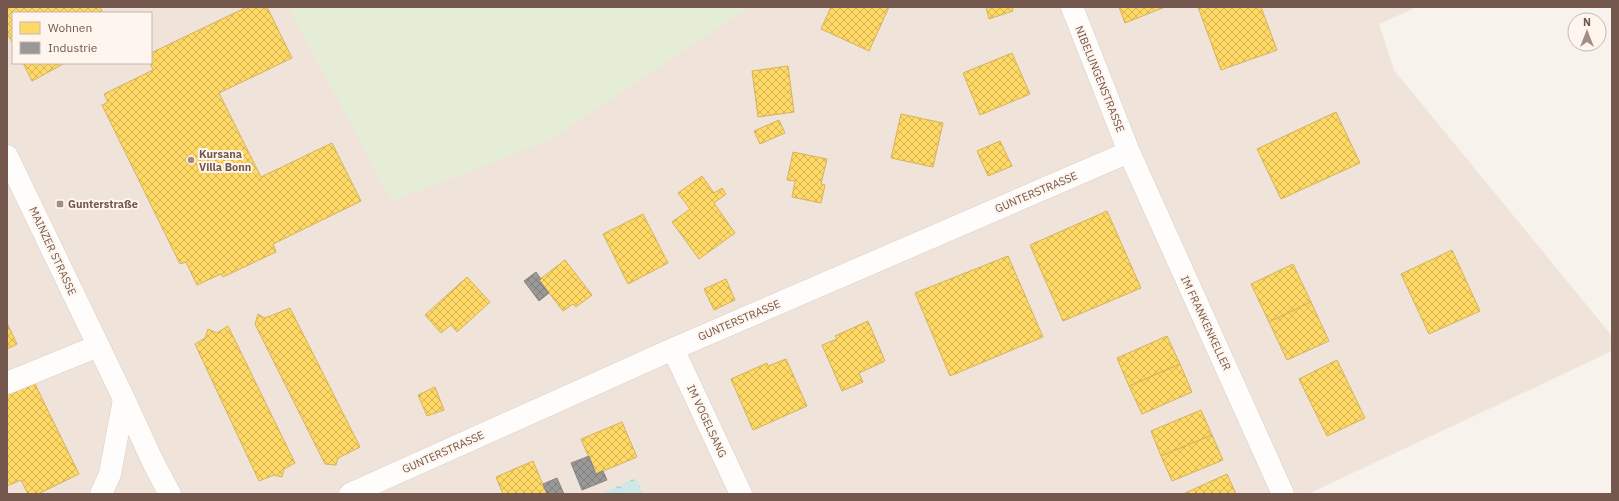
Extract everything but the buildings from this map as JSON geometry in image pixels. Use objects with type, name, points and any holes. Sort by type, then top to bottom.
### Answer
[{"type":"street","name":"NIBELUNGENSTRASSE","points":[[1072,7],[1129,152]]},
{"type":"street","name":"GUNTERSTRASSE","points":[[350,494],[673,349],[1129,152]]},
{"type":"street","name":"IM FRANKENKELLER","points":[[1129,152],[1283,494]]},
{"type":"street","name":"MAINZER STRASSE","points":[[7,156],[153,462],[170,494]]},
{"type":"street","points":[[7,383],[98,346]]},
{"type":"street","name":"IM VOGELSANG","points":[[673,349],[741,494]]},
{"type":"street","points":[[101,494],[110,474],[124,399]]},
{"type":"shaded area","points":[[7,7],[1417,7],[1379,24],[1394,70],[1612,336],[1612,351],[1308,494],[7,494]]},
{"type":"green space","points":[[288,7],[750,7],[550,140],[392,201]]},
{"type":"water","points":[[636,478],[643,494],[607,494],[606,491]]},
{"type":"place","name":"Kursana Villa Bonn","points":[[191,160]]},
{"type":"place","name":"Gunterstraße","points":[[60,204]]}]
